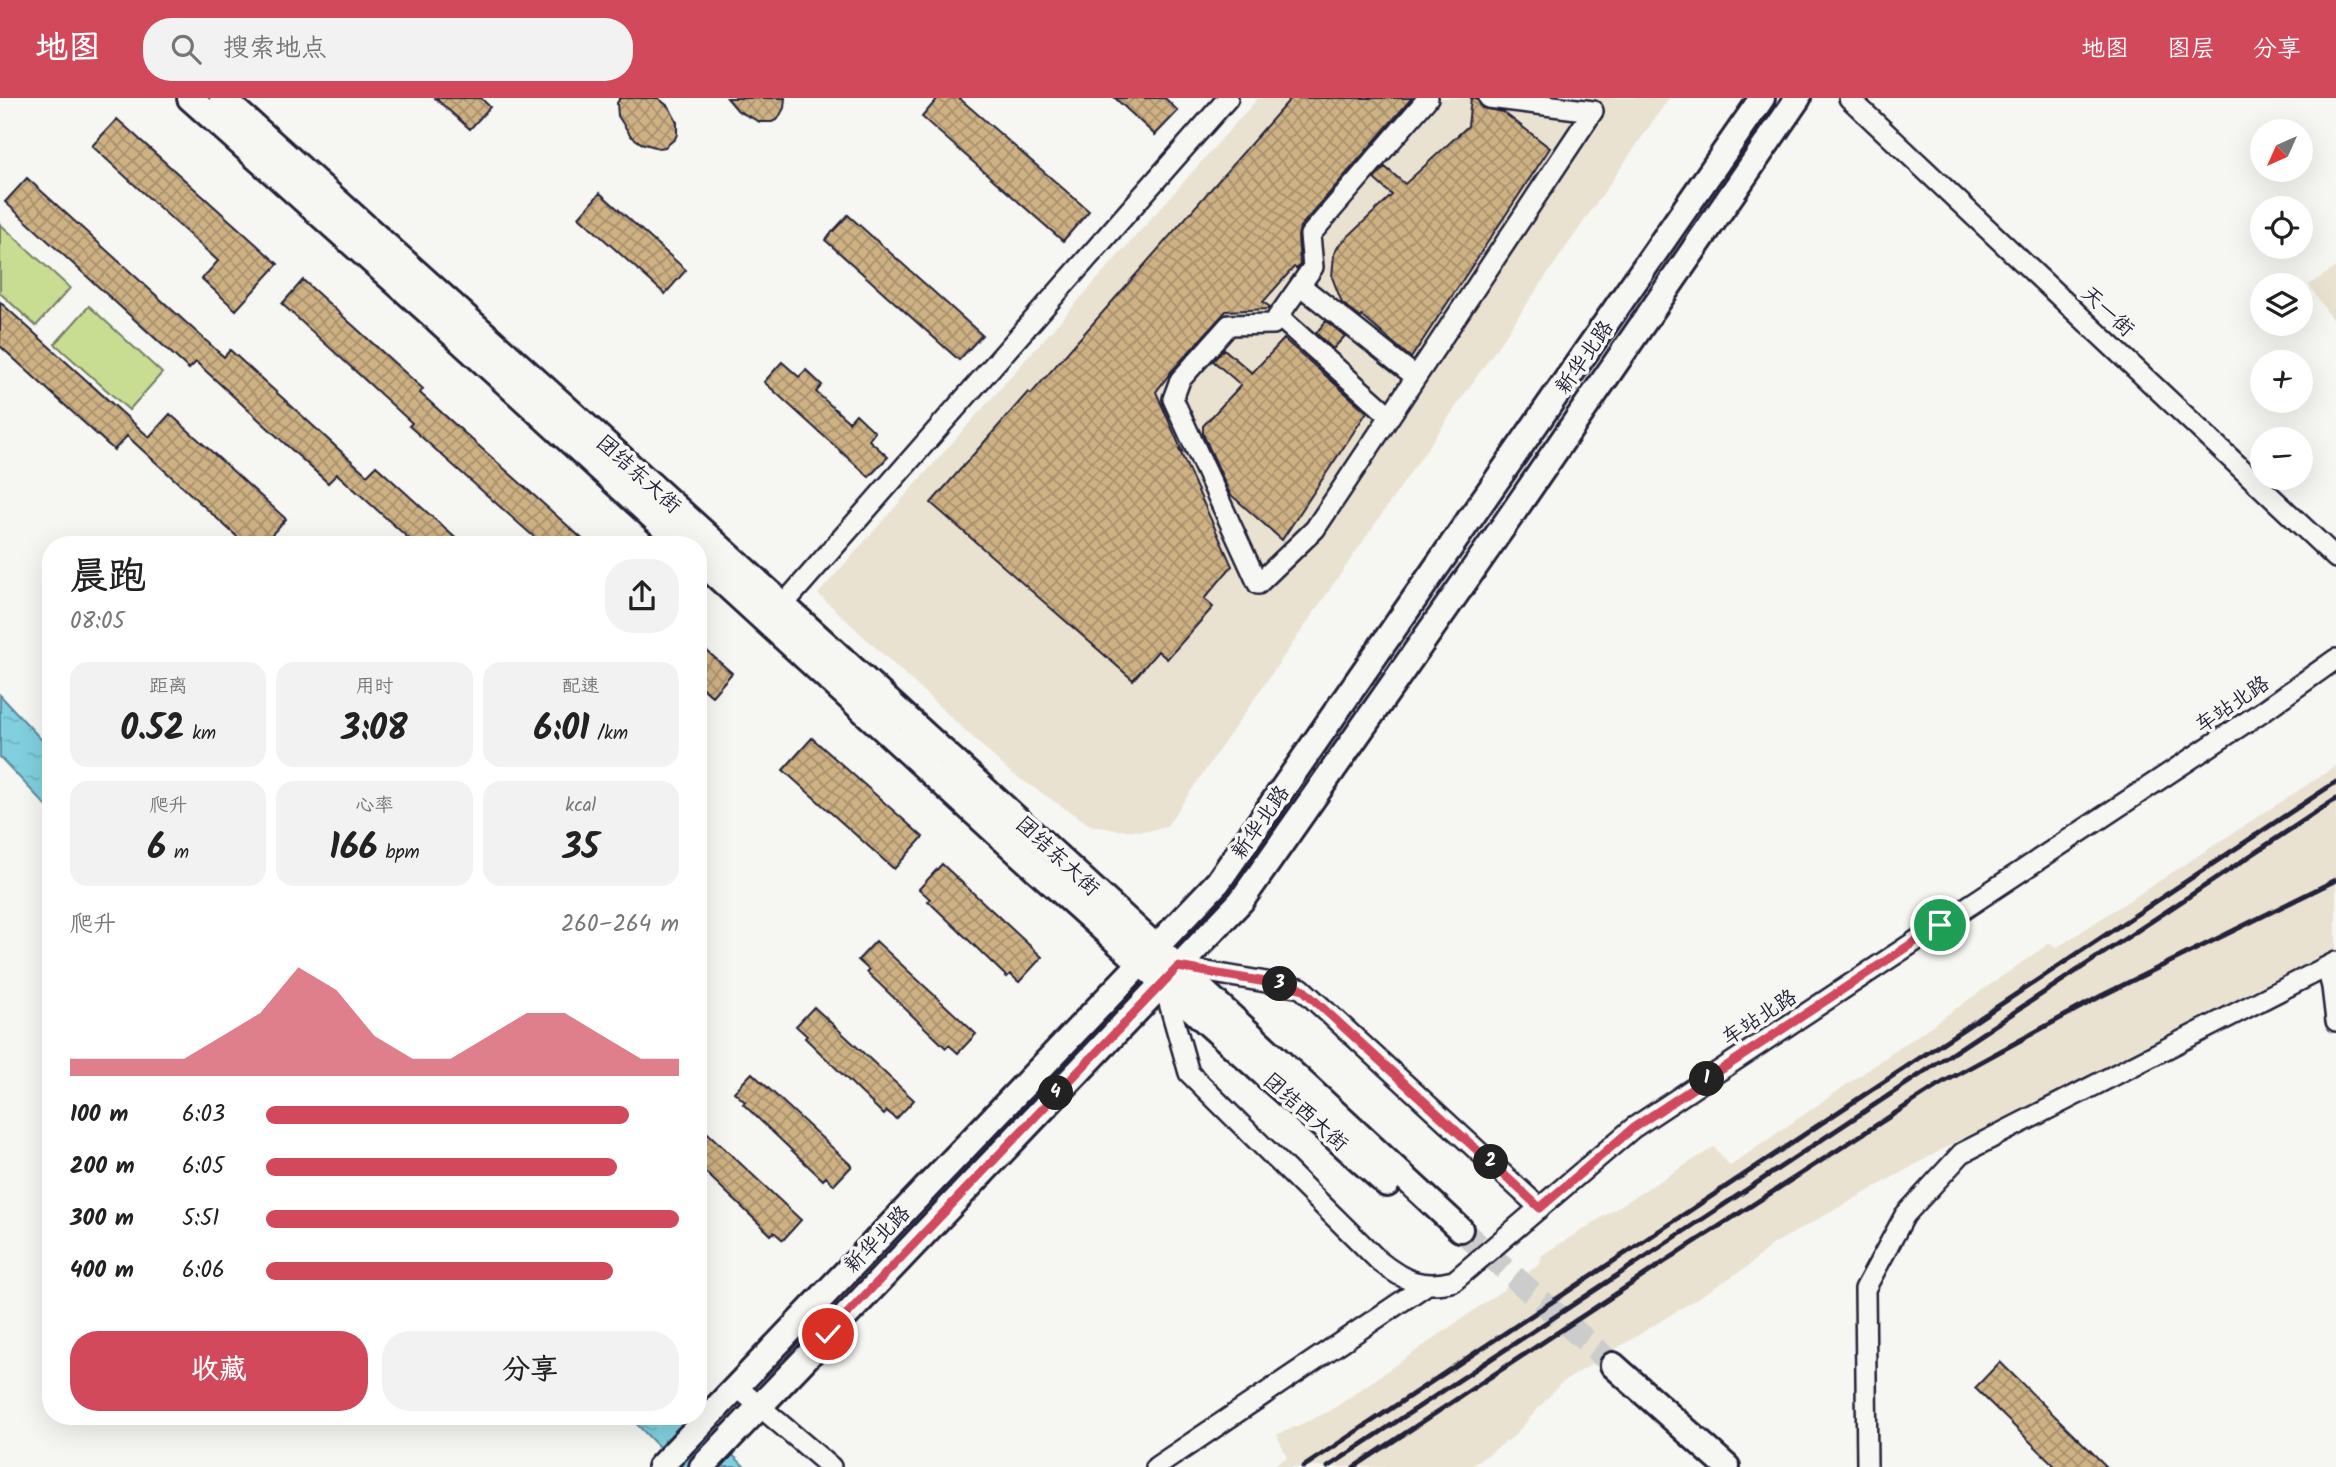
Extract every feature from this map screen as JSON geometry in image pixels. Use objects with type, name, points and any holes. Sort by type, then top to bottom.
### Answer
[{"type":"main road","name":"团结东大街","points":[[190,98],[421,304],[673,536]]},
{"type":"main road","name":"团结东大街","points":[[222,98],[707,536]]},
{"type":"main road","name":"新华北路","points":[[707,1418],[1218,882],[1762,98]]},
{"type":"main road","name":"新华北路","points":[[702,1467],[1241,901],[1798,98]]},
{"type":"main road","name":"团结东大街","points":[[707,536],[783,605],[1148,955]]},
{"type":"main road","name":"团结东大街","points":[[707,567],[1170,974]]},
{"type":"main road","name":"团结西大街","points":[[1170,974],[1455,1235]]},
{"type":"main road","points":[[1703,1467],[1607,1371],[1727,1467]]},
{"type":"main road","name":"新华北路","points":[[660,1467],[700,1425]]},
{"type":"street","points":[[783,605],[1228,98]]},
{"type":"street","points":[[1428,98],[1310,235],[1312,267],[1273,324],[1229,325],[1180,380],[1173,399],[1258,584],[1315,529],[1593,111],[1489,98]]},
{"type":"street","name":"天一街","points":[[1849,98],[2336,558]]},
{"type":"street","points":[[1301,286],[1416,377]]},
{"type":"street","points":[[1278,316],[1390,416]]},
{"type":"street","name":"车站北路","points":[[1426,1285],[1454,1281],[1633,1128],[2240,726],[2336,659]]},
{"type":"street","points":[[1867,1467],[1865,1289],[1905,1215],[1962,1153],[2331,965],[2336,1021]]},
{"type":"street","points":[[1426,1285],[1395,1274],[1379,1261],[1189,1073],[1170,974],[1301,988],[1540,1208]]},
{"type":"street","points":[[1156,1467],[1426,1285]]},
{"type":"street","points":[[737,1387],[831,1467]]},
{"type":"shaded area","points":[[1258,98],[1669,98],[1166,827],[1148,831],[1116,830],[1090,825],[1010,772],[818,594]]},
{"type":"shaded area","points":[[2336,267],[2336,325],[2313,291],[2313,282]]},
{"type":"shaded area","points":[[2336,766],[2336,948],[1945,1148],[1770,1246],[1747,1267],[1560,1384],[1513,1437],[1470,1467],[1272,1467],[1287,1457],[1277,1435],[1330,1411],[1540,1264],[1542,1255],[1714,1147],[1730,1166],[2050,943],[2056,948]]},
{"type":"green space","points":[[0,224],[70,288],[36,326],[0,293]]},
{"type":"green space","points":[[89,306],[162,373],[129,410],[55,344]]},
{"type":"water","points":[[0,695],[42,740],[42,801],[0,757]]},
{"type":"water","points":[[638,1425],[701,1425],[745,1467],[678,1467]]},
{"type":"building","points":[[435,98],[481,98],[490,107],[470,129]]},
{"type":"building","points":[[620,98],[658,98],[669,107],[677,122],[675,139],[659,148],[641,143],[631,136],[618,116],[617,103]]},
{"type":"building","points":[[727,98],[785,98],[784,108],[778,119],[760,122],[738,111]]},
{"type":"building","points":[[938,98],[959,98],[1089,211],[1063,241],[922,117]]},
{"type":"building","points":[[1115,98],[1165,98],[1178,111],[1155,135]]},
{"type":"building","points":[[1291,98],[1412,98],[1300,227],[1300,264],[1297,269],[1294,267],[1263,302],[1270,307],[1226,311],[1156,392],[1232,566],[1204,599],[1213,607],[1167,659],[1158,651],[1133,680],[931,503],[1028,392],[1031,394]]},
{"type":"building","points":[[1471,98],[1477,98],[1482,108],[1503,112],[1550,148],[1411,358],[1362,316],[1361,318],[1342,303],[1332,277],[1334,254],[1339,245],[1392,195],[1374,179],[1385,167],[1405,184],[1468,126]]},
{"type":"building","points":[[117,119],[278,264],[236,310],[202,279],[218,261],[92,146]]},
{"type":"building","points":[[27,178],[224,357],[230,350],[367,475],[376,466],[453,536],[406,536],[337,474],[328,483],[196,362],[189,369],[5,202]]},
{"type":"building","points":[[600,193],[686,270],[665,294],[579,217]]},
{"type":"building","points":[[848,215],[982,335],[959,360],[825,240]]},
{"type":"building","points":[[303,280],[423,389],[420,393],[579,536],[533,536],[409,426],[412,423],[282,304]]},
{"type":"building","points":[[0,302],[149,437],[170,414],[286,519],[270,536],[236,536],[127,436],[114,450],[0,346]]},
{"type":"building","points":[[1326,321],[1345,336],[1333,349],[1316,333]]},
{"type":"building","points":[[1284,339],[1367,412],[1282,540],[1230,494],[1203,434],[1203,426],[1241,385],[1213,361],[1224,349],[1252,373]]},
{"type":"building","points":[[782,362],[799,377],[806,370],[822,385],[816,392],[849,422],[856,414],[875,432],[869,440],[888,457],[869,477],[764,382]]},
{"type":"building","points":[[707,651],[732,673],[712,696],[707,692]]},
{"type":"building","points":[[812,738],[923,837],[894,869],[783,770]]},
{"type":"building","points":[[942,864],[1042,957],[1019,982],[1010,974],[1007,977],[928,901],[930,899],[919,889]]},
{"type":"building","points":[[876,941],[976,1034],[958,1053],[949,1045],[946,1048],[867,972],[869,970],[858,960]]},
{"type":"building","points":[[814,1007],[914,1100],[896,1119],[887,1111],[884,1115],[796,1026]]},
{"type":"building","points":[[752,1073],[852,1166],[834,1185],[826,1177],[823,1180],[743,1104],[745,1102],[734,1092]]},
{"type":"building","points":[[707,1132],[801,1220],[783,1240],[774,1232],[771,1235],[707,1174]]},
{"type":"building","points":[[2000,1362],[2107,1467],[2056,1467],[1975,1388]]},
{"type":"tunnel","points":[[1460,1229],[1613,1365]]},
{"type":"railway","points":[[1303,1467],[2336,782]]},
{"type":"railway","points":[[1328,1467],[2336,799]]},
{"type":"railway","points":[[1354,1467],[1690,1245],[1942,1083],[2101,996],[2336,880]]},
{"type":"route","points":[[828,1334],[1178,967],[1301,988],[1540,1208],[1633,1128],[1940,925]]}]
